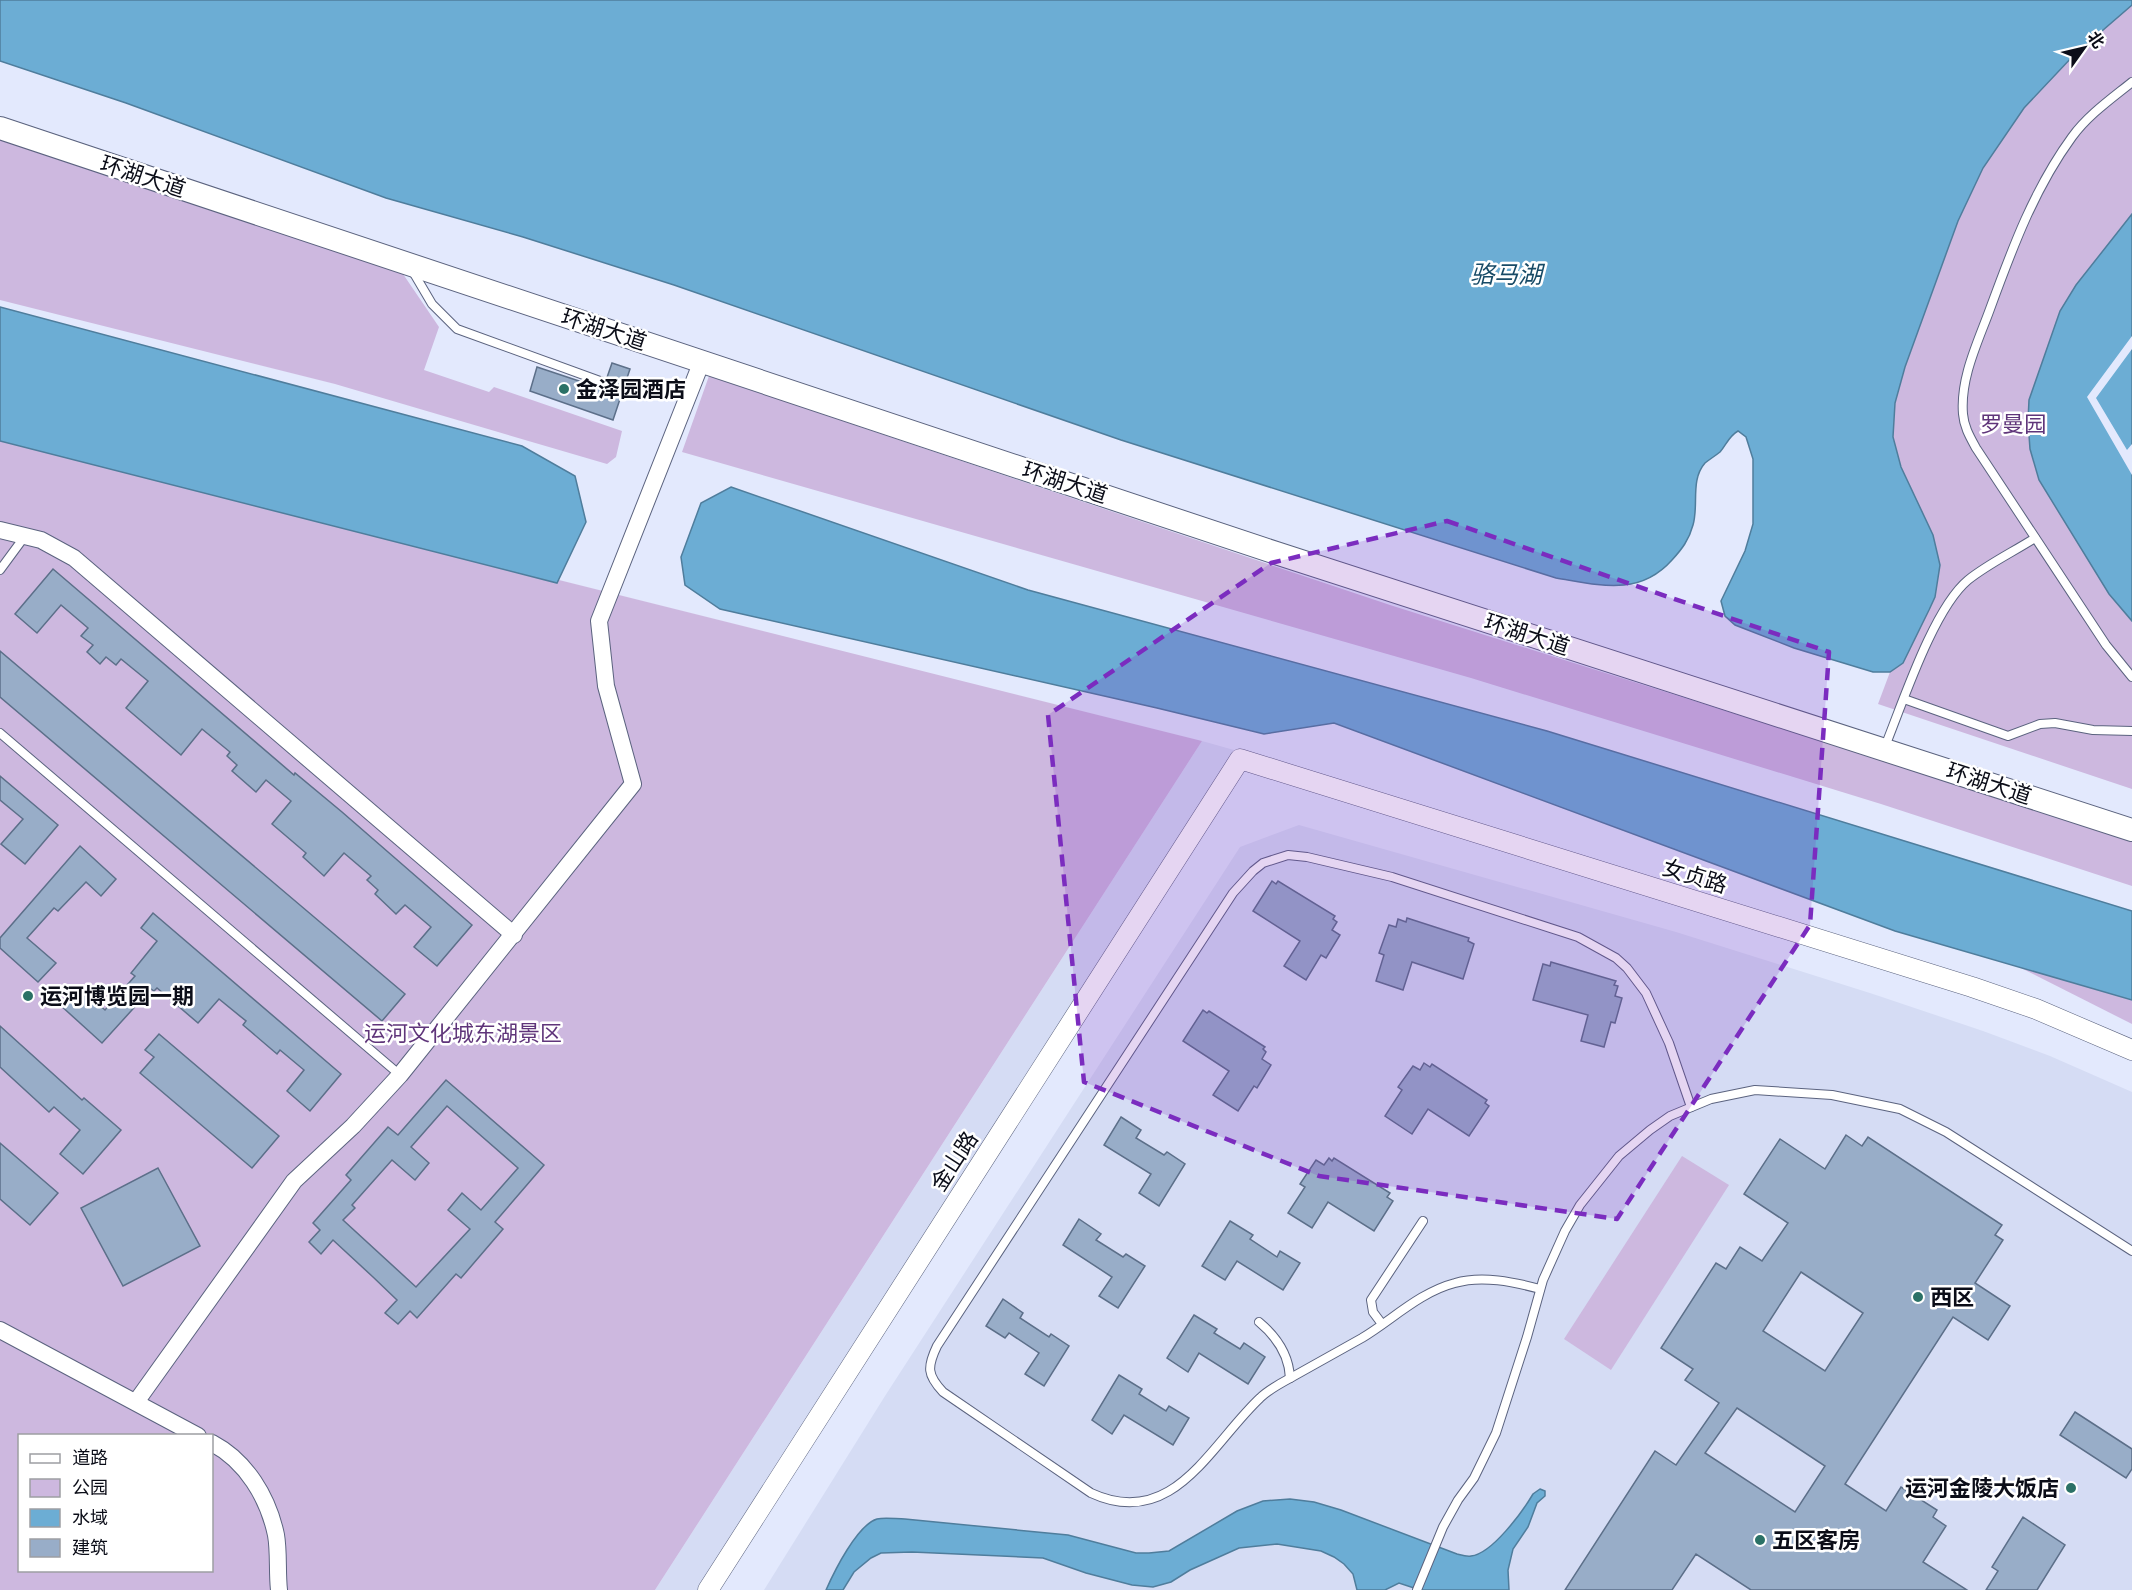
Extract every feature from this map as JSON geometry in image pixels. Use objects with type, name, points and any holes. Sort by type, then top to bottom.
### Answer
[{"type":"main road","name":"环湖大道","points":[[0,128],[1276,553],[2132,830]]},
{"type":"street","points":[[136,1402],[294,1181],[353,1126],[400,1075],[633,784],[606,686],[599,621],[702,361]]},
{"type":"street","points":[[0,530],[57,547],[74,558],[514,935]]},
{"type":"street","name":"女贞路","points":[[1240,759],[1972,987],[2036,1009],[2132,1050]]},
{"type":"street","name":"金山路","points":[[708,1590],[1240,759]]},
{"type":"street","points":[[0,1330],[194,1434]]},
{"type":"street","points":[[213,1444],[245,1469],[266,1500],[276,1536],[279,1590]]},
{"type":"lane","points":[[2132,82],[2092,115],[2079,129],[2049,173],[2027,214],[1972,358],[1964,387],[1963,413],[1969,435],[2106,645],[2132,677]]},
{"type":"lane","points":[[409,264],[432,304],[457,329],[600,381]]},
{"type":"lane","points":[[0,570],[25,536]]},
{"type":"lane","points":[[1884,750],[1931,634],[1953,596],[1968,580],[2035,538]]},
{"type":"lane","points":[[1904,699],[2008,736],[2040,724],[2055,723],[2093,730],[2132,731]]},
{"type":"lane","points":[[0,733],[400,1075]]},
{"type":"lane","points":[[1540,1288],[1502,1281],[1478,1280],[1457,1282],[1440,1288],[1261,1396],[1209,1455],[1173,1489],[1144,1502],[1120,1504],[1106,1501],[1090,1493],[950,1397],[936,1384],[929,1369],[937,1346],[1227,903],[1253,871],[1263,863],[1288,855],[1307,857],[1392,877],[1578,937],[1616,958],[1638,980],[1656,1011],[1691,1107]]},
{"type":"lane","points":[[1417,1590],[1443,1527],[1474,1478],[1496,1433],[1540,1288],[1565,1231],[1580,1206],[1619,1156],[1670,1116],[1710,1099],[1755,1090],[1832,1095],[1899,1109],[1946,1132],[2130,1255]]},
{"type":"lane","points":[[1383,1324],[1373,1312],[1371,1300],[1423,1221]]},
{"type":"lane","points":[[1259,1322],[1269,1330],[1281,1347],[1289,1366],[1290,1378]]},
{"type":"highlighted area","points":[[1447,521],[1829,652],[1810,925],[1617,1219],[1319,1176],[1084,1082],[1048,715],[1271,563]]},
{"type":"shaded area","points":[[1202,741],[1234,750],[698,1590],[655,1590]]},
{"type":"shaded area","name":"运河金陵大饭店","points":[[1299,825],[1676,932],[1873,994],[2050,1056],[2132,1092],[2132,1590],[764,1590],[885,1396],[1240,847]]},
{"type":"green space","name":"罗曼园","points":[[2132,5],[2132,789],[1878,704],[1890,672],[1903,663],[1915,499],[1901,467],[1893,437],[1895,403],[1905,367],[1958,221],[1983,168],[2024,108],[2073,56]]},
{"type":"green space","points":[[0,138],[391,266],[403,274],[439,327],[424,370],[489,392],[494,387],[622,431],[616,457],[607,464],[335,384],[0,300]]},
{"type":"green space","points":[[709,376],[1390,605],[2132,842],[2132,886],[1881,804],[1471,678],[682,452]]},
{"type":"green space","name":"运河文化城东湖景区","points":[[0,440],[1202,741],[655,1590],[0,1590]]},
{"type":"green space","points":[[2019,967],[2132,1000],[2132,1024]]},
{"type":"green space","points":[[1682,1156],[1729,1185],[1611,1370],[1564,1339]]},
{"type":"water","name":"骆马湖","points":[[0,0],[2132,0],[2132,5],[2073,56],[2024,108],[1983,168],[1958,221],[1905,367],[1895,403],[1893,437],[1901,467],[1933,535],[1940,565],[1935,597],[1903,663],[1890,672],[1873,672],[1794,648],[1735,625],[1725,616],[1721,601],[1745,551],[1753,524],[1753,459],[1746,437],[1738,431],[1700,470],[1696,485],[1695,517],[1689,535],[1679,552],[1659,572],[1632,584],[1618,586],[1556,578],[1121,440],[674,285],[523,237],[386,198],[126,103],[0,61]]},
{"type":"water","points":[[2132,214],[2132,621],[2109,594],[2039,480],[2030,449],[2028,421],[2029,400],[2060,311],[2076,285]]},
{"type":"water","points":[[0,307],[522,446],[575,476],[586,522],[557,583],[0,441]]},
{"type":"water","points":[[731,487],[1028,590],[1547,731],[2132,911],[2132,1000],[1895,931],[1334,723],[1264,734],[720,609],[685,585],[681,557],[701,503]]},
{"type":"water","points":[[1540,1489],[1545,1491],[1545,1496],[1537,1503],[1528,1527],[1513,1549],[1508,1570],[1509,1590],[1420,1590],[1399,1583],[1385,1590],[1357,1590],[1353,1574],[1334,1557],[1321,1551],[1277,1544],[1239,1548],[1190,1570],[1171,1582],[1153,1587],[1132,1585],[1086,1573],[1043,1558],[912,1552],[881,1553],[854,1572],[843,1590],[826,1590],[854,1539],[869,1523],[880,1518],[1068,1535],[1136,1553],[1149,1553],[1169,1551],[1237,1511],[1263,1501],[1290,1499],[1314,1502],[1341,1510],[1457,1554],[1469,1556],[1488,1548],[1497,1540],[1515,1521],[1533,1494]]},
{"type":"pier","points":[[2132,336],[2132,349],[2096,398],[2127,450],[2132,444],[2132,475],[2087,397]]},
{"type":"building","points":[[612,363],[630,369],[613,420],[530,391],[537,367],[603,389]]},
{"type":"building","points":[[53,569],[294,775],[295,773],[342,812],[472,925],[437,966],[414,947],[431,927],[405,905],[396,914],[375,894],[378,890],[367,880],[371,876],[344,853],[324,876],[303,857],[306,853],[272,824],[291,801],[266,780],[256,792],[232,771],[237,765],[227,756],[230,752],[202,729],[181,755],[126,708],[148,681],[121,659],[116,665],[106,657],[100,664],[87,652],[93,645],[81,636],[88,628],[61,605],[37,633],[15,614]]},
{"type":"building","points":[[0,651],[405,994],[382,1021],[0,697]]},
{"type":"building","points":[[0,776],[58,825],[25,864],[1,844],[23,819],[0,800]]},
{"type":"building","points":[[80,846],[116,879],[101,896],[86,882],[58,911],[54,908],[27,938],[56,963],[38,982],[0,948],[0,938]]},
{"type":"building","points":[[1272,881],[1276,884],[1278,881],[1335,916],[1333,919],[1337,922],[1332,930],[1340,935],[1326,958],[1321,955],[1306,980],[1284,966],[1300,941],[1253,911]]},
{"type":"building","points":[[153,913],[341,1074],[310,1111],[287,1091],[304,1070],[280,1050],[277,1054],[243,1025],[246,1021],[219,999],[198,1023],[157,988],[154,991],[151,989],[102,1043],[59,1004],[77,985],[105,1010],[135,976],[131,973],[157,941],[141,928]]},
{"type":"building","points":[[1407,918],[1469,938],[1468,941],[1474,944],[1463,979],[1412,962],[1403,990],[1376,981],[1384,955],[1379,953],[1389,925],[1396,927],[1398,919],[1406,922]]},
{"type":"building","points":[[1551,962],[1616,981],[1614,985],[1618,986],[1615,996],[1622,998],[1615,1023],[1611,1022],[1604,1047],[1581,1041],[1588,1015],[1533,1000],[1543,964],[1550,966]]},
{"type":"building","points":[[1203,1010],[1207,1013],[1209,1011],[1265,1047],[1263,1049],[1266,1052],[1262,1059],[1271,1065],[1257,1088],[1254,1086],[1238,1111],[1213,1095],[1229,1071],[1183,1041]]},
{"type":"building","points":[[0,1026],[82,1100],[84,1098],[121,1130],[83,1174],[60,1154],[80,1130],[54,1107],[49,1112],[0,1067]]},
{"type":"building","points":[[159,1034],[279,1136],[252,1168],[140,1073],[154,1057],[145,1050]]},
{"type":"building","points":[[1424,1063],[1430,1067],[1432,1064],[1487,1100],[1485,1103],[1489,1106],[1469,1136],[1428,1109],[1412,1134],[1385,1116],[1402,1090],[1398,1087],[1413,1066],[1420,1070]]},
{"type":"building","points":[[446,1080],[544,1165],[495,1222],[503,1229],[461,1278],[456,1274],[417,1318],[410,1311],[398,1324],[385,1313],[397,1300],[333,1240],[321,1254],[309,1242],[320,1230],[313,1223],[351,1180],[346,1175],[388,1127],[398,1135]],"holes":[[[447,1106],[518,1168],[481,1210],[462,1193],[448,1210],[470,1229],[416,1287],[343,1220],[355,1208],[352,1205],[392,1160],[415,1180],[429,1163],[411,1147]]]},
{"type":"building","points":[[1121,1117],[1141,1130],[1136,1138],[1164,1155],[1167,1152],[1185,1164],[1159,1206],[1139,1193],[1151,1174],[1104,1145]]},
{"type":"building","name":"西区","points":[[1846,1135],[1862,1146],[1868,1137],[2002,1225],[1995,1235],[2003,1240],[1975,1283],[2010,1306],[1988,1340],[1953,1317],[1845,1484],[1886,1511],[1901,1487],[1937,1510],[1933,1517],[1946,1526],[1923,1562],[1967,1590],[1751,1590],[1696,1554],[1672,1590],[1565,1590],[1655,1451],[1676,1465],[1719,1403],[1685,1380],[1693,1369],[1661,1348],[1716,1263],[1726,1269],[1740,1247],[1762,1261],[1788,1223],[1744,1194],[1780,1139],[1825,1169]],"holes":[[[1801,1272],[1863,1313],[1825,1371],[1763,1331]],[[1737,1408],[1825,1466],[1795,1512],[1705,1453]]]},
{"type":"building","points":[[0,1143],[58,1193],[30,1225],[0,1199]]},
{"type":"building","points":[[1329,1158],[1332,1161],[1334,1158],[1390,1193],[1387,1197],[1393,1201],[1374,1231],[1328,1202],[1312,1228],[1288,1213],[1305,1187],[1300,1184],[1316,1160],[1324,1165]]},
{"type":"building","points":[[158,1168],[200,1246],[123,1286],[81,1208]]},
{"type":"building","points":[[1079,1219],[1101,1234],[1096,1240],[1123,1257],[1126,1254],[1145,1266],[1118,1308],[1099,1296],[1112,1277],[1063,1245]]},
{"type":"building","points":[[1230,1221],[1253,1235],[1250,1239],[1277,1257],[1280,1251],[1300,1263],[1283,1290],[1237,1261],[1225,1280],[1202,1266]]},
{"type":"building","points":[[1003,1299],[1023,1313],[1020,1318],[1049,1337],[1051,1334],[1069,1346],[1044,1386],[1025,1374],[1039,1353],[1009,1333],[1005,1338],[986,1326]]},
{"type":"building","points":[[1194,1315],[1217,1329],[1214,1333],[1240,1349],[1244,1343],[1265,1357],[1248,1384],[1199,1353],[1188,1372],[1167,1358]]},
{"type":"building","points":[[1119,1375],[1142,1389],[1139,1394],[1166,1411],[1169,1406],[1189,1418],[1173,1445],[1124,1415],[1112,1434],[1092,1420]]},
{"type":"building","points":[[2075,1412],[2132,1449],[2132,1469],[2126,1478],[2060,1435]]},
{"type":"building","points":[[2023,1517],[2065,1545],[2037,1590],[1986,1590],[1998,1571],[1992,1567]]},
{"type":"place","name":"金泽园酒店","points":[[564,389]]},
{"type":"place","name":"运河博览园一期","points":[[28,996]]},
{"type":"place","name":"西区","points":[[1918,1297]]},
{"type":"place","name":"运河金陵大饭店","points":[[2071,1488]]},
{"type":"place","name":"五区客房","points":[[1760,1540]]}]
